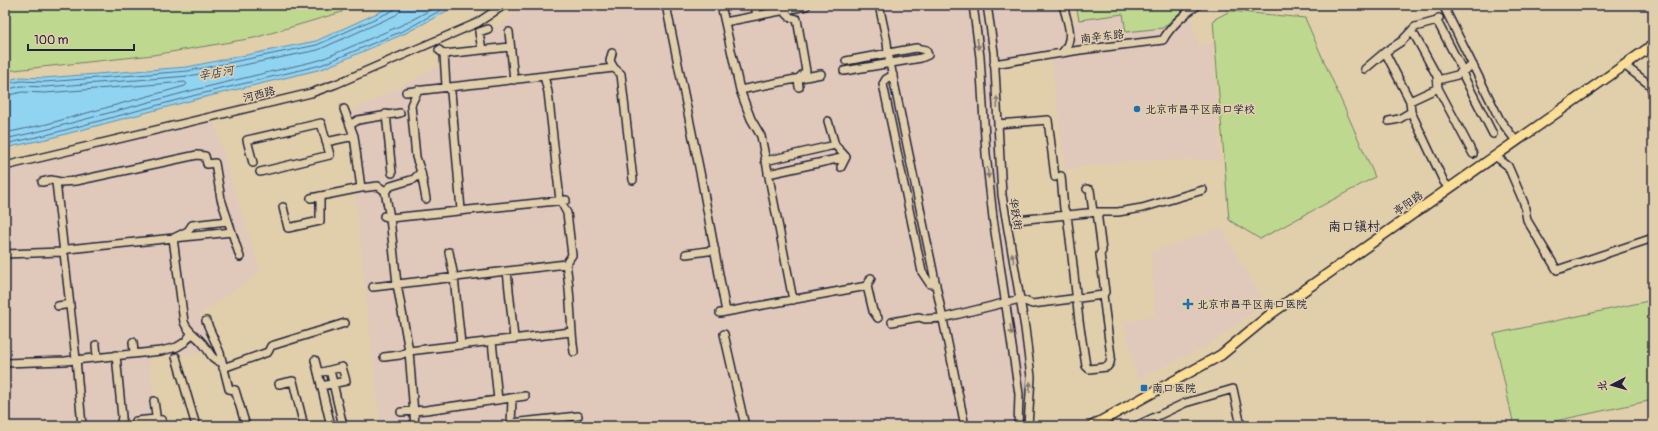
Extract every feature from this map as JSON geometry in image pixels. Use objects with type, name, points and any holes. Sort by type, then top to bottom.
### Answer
[{"type":"main road","name":"亭阳路","points":[[1092,426],[1221,355],[1272,313],[1653,45]]},
{"type":"street","name":"河西路","points":[[5,166],[311,93],[336,84],[477,23],[504,5]]},
{"type":"street","points":[[666,5],[715,250],[723,313],[867,286]]},
{"type":"street","points":[[721,5],[740,90],[751,119],[761,136],[793,300]]},
{"type":"street","points":[[755,5],[758,16]]},
{"type":"street","points":[[879,5],[966,426]]},
{"type":"street","name":"华跃街","points":[[973,5],[980,57],[986,154],[1019,394],[1018,426]]},
{"type":"street","name":"华跃街","points":[[986,5],[994,64],[1002,195],[1025,328],[1031,377],[1028,426]]},
{"type":"street","points":[[1062,52],[1068,45],[1070,38],[1063,5]]},
{"type":"street","name":"南辛东路","points":[[994,64],[1062,52],[1163,40],[1186,14],[1198,5]]},
{"type":"street","points":[[1443,5],[1500,120],[1516,141]]},
{"type":"street","points":[[725,22],[806,6]]},
{"type":"street","points":[[783,10],[790,17],[797,19],[806,71],[798,79]]},
{"type":"street","points":[[1365,69],[1402,41],[1418,26],[1422,26],[1438,19],[1492,134]]},
{"type":"street","points":[[482,50],[479,32],[488,29]]},
{"type":"street","points":[[509,32],[514,80]]},
{"type":"street","points":[[1411,33],[1416,36],[1438,80],[1438,88],[1473,154]]},
{"type":"street","points":[[461,210],[451,92],[446,86],[441,52],[510,47]]},
{"type":"street","points":[[844,71],[921,58],[928,55],[926,50],[916,48],[846,61]]},
{"type":"street","points":[[1386,52],[1410,101],[1411,112],[1444,182],[1449,188]]},
{"type":"street","points":[[612,53],[610,61],[614,68],[621,74],[632,180]]},
{"type":"street","points":[[1438,80],[1446,79],[1473,65]]},
{"type":"street","points":[[1624,65],[1650,85],[1653,92]]},
{"type":"street","points":[[406,92],[446,86],[514,80],[614,68]]},
{"type":"street","points":[[740,90],[821,74]]},
{"type":"street","points":[[893,75],[886,79],[883,84],[884,92],[922,272],[930,284],[936,284]]},
{"type":"street","points":[[544,76],[548,92],[572,255],[566,264],[570,287],[571,332],[574,352]]},
{"type":"street","points":[[798,79],[799,87]]},
{"type":"street","points":[[1410,101],[1438,88]]},
{"type":"street","points":[[418,90],[411,105],[416,157],[421,172],[426,199]]},
{"type":"street","points":[[344,109],[354,136],[361,188]]},
{"type":"street","points":[[1389,121],[1399,119],[1411,112]]},
{"type":"street","points":[[350,125],[358,120],[386,114],[400,113]]},
{"type":"street","points":[[386,114],[392,173]]},
{"type":"street","points":[[998,124],[1048,120],[1066,216],[1086,366],[1089,369],[1107,367],[1110,363],[1111,356],[1103,295],[1104,292],[1100,254],[1102,251],[1090,190],[1087,189]]},
{"type":"street","points":[[828,121],[835,145],[846,158]]},
{"type":"street","points":[[253,163],[247,140],[321,123],[330,155],[260,172]]},
{"type":"street","points":[[326,142],[354,136]]},
{"type":"street","points":[[765,161],[835,145]]},
{"type":"street","points":[[42,182],[51,180],[56,182],[76,181],[197,155],[204,156],[207,164],[215,162],[221,199],[240,257]]},
{"type":"street","points":[[1495,156],[1508,166],[1524,203],[1527,220],[1557,270],[1653,238]]},
{"type":"street","points":[[768,174],[846,158]]},
{"type":"street","points":[[841,167],[846,158]]},
{"type":"street","points":[[385,191],[392,186],[414,179],[421,172]]},
{"type":"street","points":[[56,182],[82,426]]},
{"type":"street","points":[[311,198],[378,186],[385,191]]},
{"type":"street","points":[[1017,220],[1095,212],[1118,212],[1142,208],[1203,190]]},
{"type":"street","points":[[385,191],[387,217],[397,284],[409,350],[415,426]]},
{"type":"street","points":[[283,207],[288,228],[320,221],[320,196]]},
{"type":"street","points":[[387,217],[563,200]]},
{"type":"street","points":[[173,238],[188,231],[192,225],[228,221]]},
{"type":"street","points":[[5,254],[64,251],[232,232]]},
{"type":"street","points":[[173,238],[186,329],[204,344],[210,356],[222,365]]},
{"type":"street","points":[[686,254],[715,250]]},
{"type":"street","points":[[450,252],[461,344]]},
{"type":"street","points":[[374,287],[566,264]]},
{"type":"street","points":[[507,271],[514,338]]},
{"type":"street","points":[[871,278],[867,286],[873,311],[878,318]]},
{"type":"street","points":[[892,322],[919,317],[925,319],[943,318],[1020,299],[1032,304],[1103,295]]},
{"type":"street","points":[[58,306],[70,304]]},
{"type":"street","points":[[206,321],[220,353],[229,389],[235,390],[246,426]]},
{"type":"street","points":[[222,365],[268,352],[271,346],[345,323]]},
{"type":"street","points":[[384,357],[400,355],[409,350],[571,332]]},
{"type":"street","points":[[5,363],[134,354],[177,347],[185,342],[191,334]]},
{"type":"street","points":[[724,334],[745,426]]},
{"type":"street","points":[[492,340],[498,400]]},
{"type":"street","points":[[133,342],[134,354]]},
{"type":"street","points":[[96,345],[97,357]]},
{"type":"street","points":[[116,355],[122,416],[120,426]]},
{"type":"street","points":[[176,358],[176,366],[190,416],[196,426]]},
{"type":"street","points":[[315,360],[331,426]]},
{"type":"street","points":[[318,373],[342,367],[346,381],[321,386]]},
{"type":"street","points":[[330,370],[343,426]]},
{"type":"street","points":[[279,384],[293,381],[304,426]]},
{"type":"street","points":[[1136,426],[1185,403],[1233,390],[1241,426]]},
{"type":"street","points":[[401,412],[525,396]]},
{"type":"street","points":[[512,398],[511,425],[578,416]]},
{"type":"street","points":[[154,402],[156,415],[155,419]]},
{"type":"street","points":[[136,421],[155,419],[162,420],[162,426]]},
{"type":"shaded area","points":[[525,5],[1057,5],[1065,39],[1056,49],[997,61],[996,70],[1032,426],[380,426],[347,114],[467,51]]},
{"type":"shaded area","name":"北京市昌平区南口学校","points":[[1076,5],[1198,5],[1191,18],[1199,46],[1212,42],[1220,161],[1125,161],[1065,170],[1051,59],[1059,57],[1073,48],[1073,25],[1079,20]]},
{"type":"shaded area","points":[[214,122],[260,272],[200,314],[209,352],[148,357],[160,426],[5,426],[5,167]]},
{"type":"shaded area","points":[[1221,228],[1265,303],[1208,346],[1138,379],[1123,322],[1155,316],[1151,252]]},
{"type":"green space","points":[[5,5],[340,5],[342,12],[254,38],[153,55],[5,71]]},
{"type":"green space","points":[[1076,5],[1188,5],[1163,28],[1126,32],[1123,14],[1079,20]]},
{"type":"green space","points":[[1230,11],[1305,18],[1375,177],[1260,239],[1229,220],[1213,20]]},
{"type":"green space","points":[[1653,300],[1653,400],[1532,426],[1514,426],[1494,334]]},
{"type":"water","name":"辛店河","points":[[395,5],[458,5],[406,33],[322,69],[197,99],[51,138],[5,148],[5,81],[20,77],[44,78],[187,67],[316,41]]},
{"type":"place","name":"北京市昌平区南口学校","points":[[1137,109]]},
{"type":"place","name":"北京市昌平区南口医院","points":[[1188,304]]},
{"type":"place","name":"南口医院","points":[[1144,388]]},
{"type":"district","name":"南口镇村","points":[[1354,226]]}]
